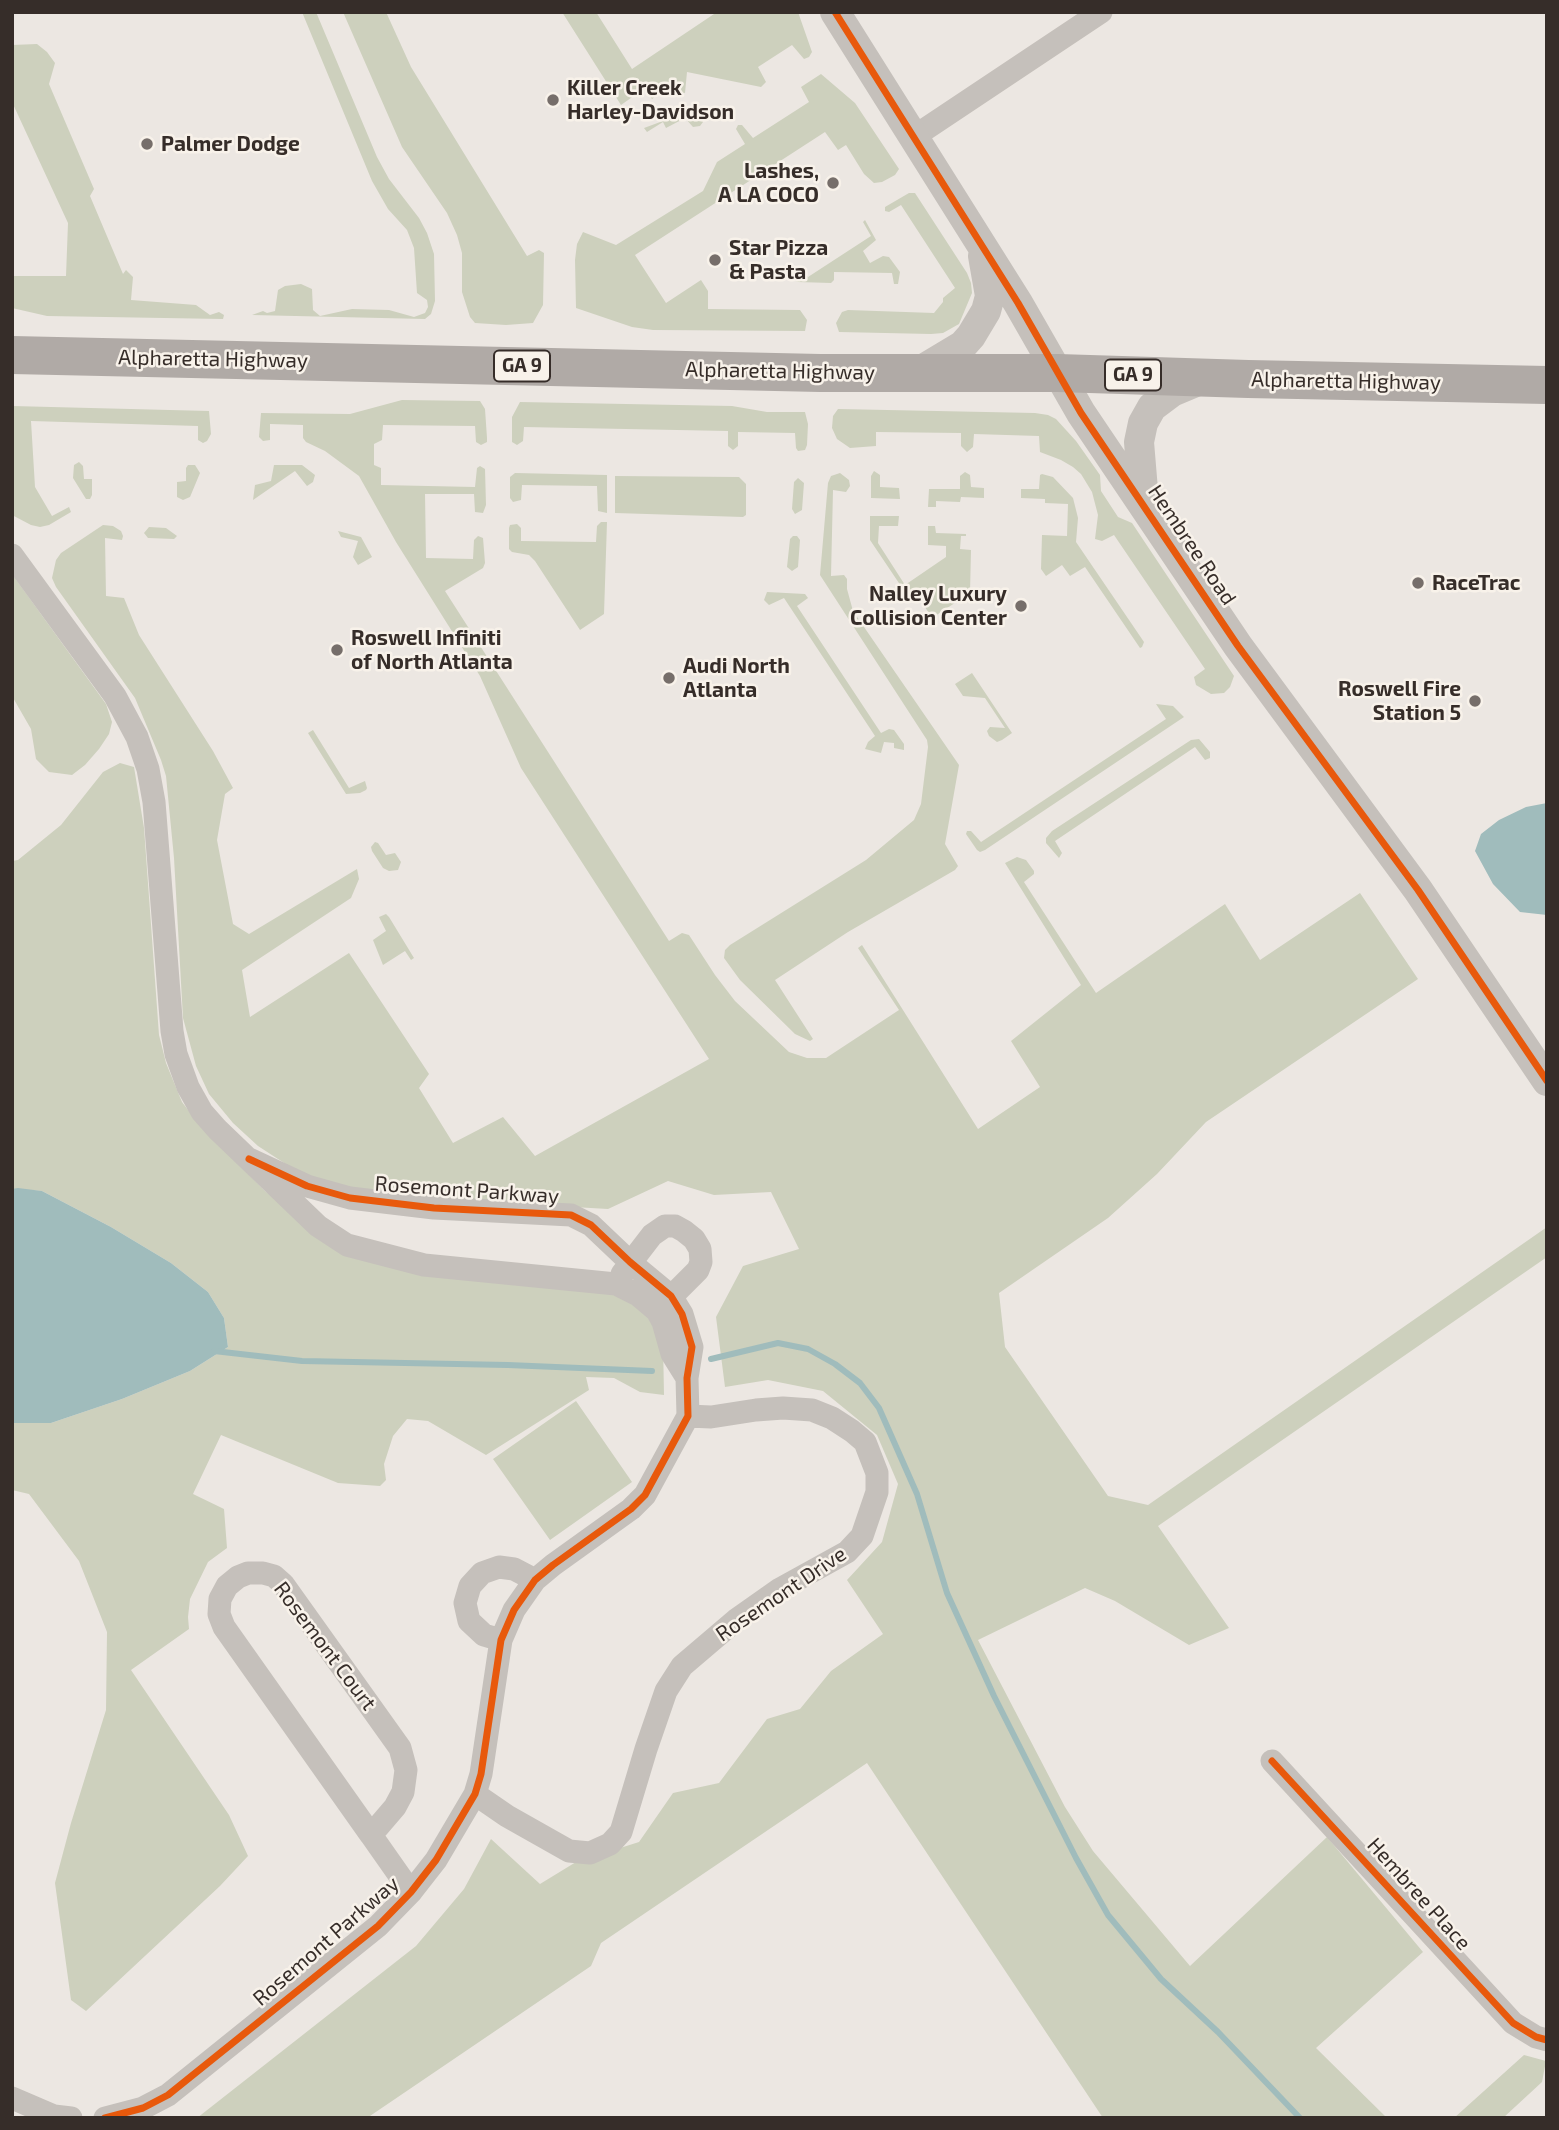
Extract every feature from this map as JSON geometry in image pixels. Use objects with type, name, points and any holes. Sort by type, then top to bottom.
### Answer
[{"type":"highway","name":"Alpharetta Highway","points":[[12,355],[557,368],[1058,373],[1547,385]]},
{"type":"street","name":"Hembree Road","points":[[835,12],[1018,303],[1081,413],[1238,646],[1418,890],[1547,1080]]},
{"type":"street","points":[[915,136],[1101,12]]},
{"type":"street","points":[[918,372],[963,345],[986,311],[990,296],[988,271],[978,239]]},
{"type":"street","points":[[1144,506],[1139,442],[1143,423],[1152,407],[1172,392],[1208,377]]},
{"type":"street","name":"Rosemont Parkway","points":[[12,555],[115,696],[136,737],[148,769],[154,802],[172,1031],[176,1054],[188,1087],[202,1112],[318,1226],[347,1245],[424,1265],[616,1284],[638,1295],[664,1303]]},
{"type":"street","name":"Rosemont Parkway","points":[[249,1159],[307,1186],[349,1198],[434,1208],[571,1215],[591,1225],[630,1262],[664,1303]]},
{"type":"street","points":[[616,1284],[652,1234],[665,1226],[675,1226],[694,1240],[700,1249],[701,1262],[698,1270],[664,1303],[663,1322],[672,1354],[687,1378],[688,1416]]},
{"type":"street","name":"Rosemont Drive","points":[[475,1794],[507,1816],[569,1851],[590,1853],[610,1844],[621,1832],[666,1691],[682,1666],[736,1620],[780,1589],[846,1552],[862,1536],[877,1492],[877,1473],[865,1442],[852,1431],[832,1418],[812,1410],[783,1408],[711,1418],[688,1416]]},
{"type":"street","name":"Rosemont Parkway","points":[[105,2118],[143,2108],[168,2095],[378,1926],[411,1892],[436,1860],[475,1794],[481,1774],[501,1640],[513,1610],[536,1580],[552,1565],[645,1495],[688,1416]]},
{"type":"street","points":[[501,1640],[484,1635],[469,1621],[465,1604],[470,1586],[482,1573],[499,1567],[514,1569],[536,1580]]},
{"type":"street","name":"Rosemont Court","points":[[371,1835],[395,1807],[403,1791],[406,1770],[400,1748],[283,1584],[274,1576],[262,1573],[248,1573],[238,1577],[227,1586],[220,1599],[219,1614],[224,1627],[411,1892]]},
{"type":"street","name":"Hembree Place","points":[[1272,1761],[1513,2023],[1536,2037],[1547,2040]]},
{"type":"street","points":[[12,2098],[54,2116],[71,2118]]},
{"type":"green space","points":[[302,12],[316,12],[377,157],[427,233],[434,254],[435,301],[431,314],[425,319],[252,315],[275,311],[278,290],[285,286],[301,284],[312,289],[313,310],[320,316],[352,309],[389,310],[414,317],[425,313],[428,307],[427,300],[417,293],[414,248],[407,230],[388,209],[372,181]]},
{"type":"green space","points":[[343,12],[386,12],[411,67],[527,256],[539,250],[544,253],[543,305],[533,323],[475,323],[470,317],[462,292],[462,253],[457,235],[447,213],[402,147]]},
{"type":"green space","points":[[562,12],[596,12],[632,69],[717,12],[798,12],[812,52],[804,59],[792,45],[758,67],[766,82],[761,87],[687,72],[685,93],[665,89],[652,99],[645,88],[621,105]]},
{"type":"green space","points":[[37,44],[55,63],[49,84],[94,189],[90,196],[123,274],[126,270],[133,277],[131,300],[196,305],[210,315],[219,312],[224,315],[223,319],[47,316],[12,308],[12,276],[66,276],[68,223],[12,102],[12,45]]},
{"type":"green space","points":[[821,74],[855,103],[899,169],[895,175],[874,183],[864,174],[846,145],[838,150],[825,132],[635,255],[666,303],[701,280],[708,291],[708,309],[800,310],[807,320],[805,331],[653,330],[632,327],[576,308],[575,260],[577,244],[583,232],[616,245],[703,191],[717,162],[745,144],[736,129],[738,125],[742,125],[753,138],[809,102],[801,87]]},
{"type":"green space","points":[[690,111],[696,113],[703,122],[700,126],[693,127],[685,118],[666,128],[663,122],[647,132],[644,128]]},
{"type":"green space","points":[[909,193],[915,193],[971,283],[972,293],[959,324],[943,333],[931,334],[839,332],[836,323],[842,312],[934,313],[943,298],[955,288],[901,205],[889,212],[885,211],[885,207]]},
{"type":"green space","points":[[865,220],[876,240],[863,251],[870,263],[883,256],[889,257],[900,272],[898,284],[894,284],[892,273],[834,272],[834,280],[831,283],[798,282],[791,279],[789,275],[793,266],[800,266],[808,277],[871,236],[863,222]]},
{"type":"green space","points":[[402,400],[480,401],[485,409],[487,442],[481,445],[476,442],[475,426],[383,425],[382,440],[374,444],[374,465],[381,468],[381,485],[475,487],[477,468],[480,466],[485,469],[486,505],[483,513],[475,512],[474,494],[425,494],[426,558],[473,559],[474,540],[478,536],[483,538],[483,568],[445,591],[669,941],[682,933],[689,935],[735,1001],[789,1052],[807,1058],[826,1058],[899,1010],[858,948],[862,945],[978,1129],[1040,1087],[1011,1041],[1081,985],[1005,863],[1017,857],[1026,860],[1034,871],[1024,882],[1096,993],[1225,904],[1260,960],[1360,893],[1418,979],[1206,1122],[1157,1174],[1108,1218],[999,1293],[1005,1347],[1108,1496],[1148,1505],[1547,1227],[1547,1257],[1158,1526],[1229,1628],[1189,1645],[1115,1601],[1085,1588],[978,1640],[1065,1807],[1093,1851],[1190,1966],[1327,1837],[1423,1952],[1316,2048],[1387,2118],[1103,2118],[867,1763],[601,1943],[591,1966],[367,2118],[197,2118],[416,1946],[464,1889],[491,1839],[540,1884],[576,1862],[639,1842],[673,1793],[719,1783],[767,1719],[800,1709],[831,1671],[883,1634],[847,1580],[882,1542],[898,1484],[877,1435],[823,1391],[768,1380],[725,1387],[716,1317],[743,1266],[799,1249],[771,1192],[714,1195],[668,1181],[608,1209],[384,1196],[347,1188],[298,1172],[258,1146],[233,1123],[209,1094],[196,1066],[183,1018],[174,858],[166,776],[135,698],[52,578],[56,560],[61,553],[103,525],[113,526],[121,531],[123,536],[122,540],[105,538],[106,596],[124,598],[139,635],[213,751],[233,788],[225,794],[217,840],[233,924],[249,934],[357,869],[359,879],[351,898],[242,970],[250,1017],[349,953],[429,1074],[419,1088],[453,1143],[503,1117],[535,1156],[709,1059],[521,768],[480,676],[396,542],[359,476],[325,451],[306,442],[303,438],[303,425],[270,424],[270,440],[263,441],[259,437],[261,413],[350,414]]},
{"type":"green space","points":[[520,402],[732,406],[767,412],[805,412],[808,424],[807,445],[805,450],[798,451],[795,433],[738,432],[738,446],[733,450],[728,446],[728,431],[524,427],[523,441],[517,445],[512,442],[512,417]]},
{"type":"green space","points":[[12,406],[209,411],[211,434],[203,443],[198,440],[198,426],[31,421],[35,487],[52,516],[69,507],[71,512],[49,525],[40,527],[12,515]]},
{"type":"green space","points":[[838,409],[1035,413],[1056,419],[1076,441],[1100,475],[1101,491],[1118,517],[1132,523],[1234,676],[1230,687],[1224,693],[1211,694],[1196,685],[1194,677],[1205,669],[1114,535],[1102,541],[1095,539],[1098,515],[1092,492],[1081,474],[1073,467],[1040,452],[1039,436],[974,434],[973,447],[967,452],[961,446],[961,433],[876,432],[876,446],[850,448],[837,439],[832,428],[833,416]]},
{"type":"green space","points":[[79,462],[83,466],[84,479],[92,479],[90,499],[86,499],[73,478],[74,465]]},
{"type":"green space","points":[[188,465],[195,465],[200,473],[190,497],[183,500],[177,497],[177,482],[186,481]]},
{"type":"green space","points":[[274,465],[302,465],[315,475],[313,482],[307,486],[295,471],[253,500],[255,485],[271,481]]},
{"type":"green space","points":[[874,471],[880,475],[880,487],[899,488],[900,499],[871,498],[871,476]]},
{"type":"green space","points":[[965,472],[970,475],[971,487],[984,488],[984,498],[961,497],[960,502],[936,501],[936,507],[928,507],[929,489],[960,489],[960,476]]},
{"type":"green space","points":[[515,473],[607,475],[607,513],[598,511],[597,486],[522,485],[521,500],[513,502],[510,498],[510,477]]},
{"type":"green space","points":[[840,473],[849,480],[850,486],[846,492],[833,490],[831,576],[844,575],[847,579],[853,611],[959,765],[945,844],[958,866],[848,932],[775,980],[813,1039],[810,1041],[795,1034],[740,980],[724,958],[725,950],[866,860],[914,820],[921,804],[928,747],[927,740],[820,575],[828,483],[831,476]]},
{"type":"green space","points":[[1042,474],[1053,477],[1073,498],[1078,518],[1076,542],[1144,642],[1142,647],[1140,648],[1085,567],[1070,576],[1062,565],[1046,576],[1041,569],[1042,535],[1067,536],[1068,504],[1021,498],[1021,489],[1039,489]]},
{"type":"green space","points":[[615,476],[739,477],[746,484],[746,515],[615,513]]},
{"type":"green space","points":[[798,478],[804,483],[802,510],[795,514],[792,509],[794,482]]},
{"type":"green space","points":[[870,516],[899,516],[898,526],[879,526],[878,543],[905,585],[946,557],[946,546],[928,545],[928,526],[935,526],[936,533],[966,534],[961,536],[960,549],[971,550],[970,593],[932,618],[916,593],[909,598],[870,540]]},
{"type":"green space","points":[[601,522],[607,522],[604,614],[580,630],[535,561],[529,555],[509,549],[509,528],[510,525],[517,524],[521,528],[521,541],[596,542],[597,526]]},
{"type":"green space","points":[[149,527],[166,528],[177,536],[174,539],[148,538],[144,533]]},
{"type":"green space","points":[[338,531],[361,537],[372,557],[358,565],[353,557],[358,541],[341,537]]},
{"type":"green space","points":[[793,536],[800,540],[798,567],[792,571],[787,567],[790,539]]},
{"type":"green space","points":[[12,574],[106,704],[112,722],[109,734],[99,749],[72,775],[49,772],[36,759],[31,729],[12,696]]},
{"type":"green space","points":[[767,592],[805,594],[808,598],[797,606],[881,733],[894,730],[904,744],[904,750],[894,748],[894,743],[884,742],[881,753],[865,749],[875,736],[784,598],[769,605],[764,600]]},
{"type":"green space","points":[[972,673],[1012,733],[1002,740],[997,742],[989,736],[987,731],[990,727],[1005,728],[985,698],[963,696],[955,684]]},
{"type":"green space","points":[[1156,704],[1173,706],[1184,717],[985,850],[977,850],[966,834],[967,831],[971,831],[981,842],[1166,719]]},
{"type":"green space","points":[[313,730],[349,788],[365,781],[366,790],[346,794],[308,733]]},
{"type":"green space","points":[[1199,739],[1210,752],[1210,758],[1205,760],[1195,747],[1055,841],[1062,853],[1059,858],[1046,843],[1046,838],[1052,831],[1191,740]]},
{"type":"green space","points":[[120,763],[134,767],[144,828],[159,1035],[166,1063],[182,1102],[201,1127],[265,1191],[316,1231],[351,1251],[600,1288],[639,1302],[663,1343],[664,1395],[640,1392],[614,1378],[586,1377],[589,1390],[486,1455],[428,1421],[407,1419],[393,1436],[384,1464],[386,1480],[380,1486],[338,1483],[221,1435],[193,1494],[224,1509],[227,1548],[208,1562],[190,1599],[189,1629],[131,1670],[229,1815],[248,1856],[220,1886],[86,2011],[71,2000],[55,1883],[106,1710],[107,1632],[79,1561],[29,1494],[12,1490],[12,1423],[51,1423],[122,1399],[190,1371],[228,1347],[224,1318],[208,1292],[171,1263],[111,1227],[42,1191],[12,1189],[12,861],[18,860],[61,825],[103,772]]},
{"type":"green space","points":[[375,842],[386,855],[395,853],[401,862],[398,870],[389,871],[383,868],[372,851],[371,847]]},
{"type":"green space","points":[[386,914],[414,958],[411,960],[405,951],[383,965],[373,940],[386,931],[379,917]]},
{"type":"green space","points":[[576,1401],[632,1482],[550,1540],[493,1459]]},
{"type":"green space","points":[[1524,2055],[1546,2061],[1542,2082],[1503,2118],[1454,2118]]},
{"type":"water","points":[[1547,803],[1547,915],[1520,912],[1493,884],[1475,851],[1481,834],[1499,820],[1526,807]]},
{"type":"water","points":[[12,1189],[42,1191],[111,1227],[171,1263],[208,1292],[224,1318],[228,1347],[190,1371],[122,1399],[51,1423],[12,1423]]},
{"type":"waterway","points":[[711,1359],[778,1343],[808,1349],[835,1364],[860,1383],[879,1408],[917,1494],[947,1593],[994,1696],[1108,1915],[1161,1979],[1218,2032],[1300,2118]]},
{"type":"waterway","points":[[214,1351],[302,1361],[652,1371]]},
{"type":"cycle path","points":[[835,12],[1018,303],[1081,413],[1238,646],[1418,890],[1547,1081]]},
{"type":"cycle path","points":[[105,2118],[143,2108],[168,2095],[378,1926],[411,1892],[436,1860],[475,1794],[481,1774],[501,1640],[514,1610],[535,1580],[631,1509],[645,1495],[688,1416],[687,1378],[692,1347],[682,1314],[671,1296],[591,1225],[571,1215],[434,1208],[350,1198],[307,1186],[249,1159]]},
{"type":"cycle path","points":[[1272,1761],[1513,2023],[1536,2037],[1547,2040]]},
{"type":"place","name":"Killer Creek Harley-Davidson","points":[[553,100]]},
{"type":"place","name":"Palmer Dodge","points":[[147,144]]},
{"type":"place","name":"Lashes, A LA COCO","points":[[833,183]]},
{"type":"place","name":"Star Pizza & Pasta","points":[[715,260]]},
{"type":"place","name":"RaceTrac","points":[[1418,583]]},
{"type":"place","name":"Nalley Luxury Collision Center","points":[[1021,606]]},
{"type":"place","name":"Roswell Infiniti of North Atlanta","points":[[337,650]]},
{"type":"place","name":"Audi North Atlanta","points":[[669,678]]},
{"type":"place","name":"Roswell Fire Station 5","points":[[1475,701]]}]
